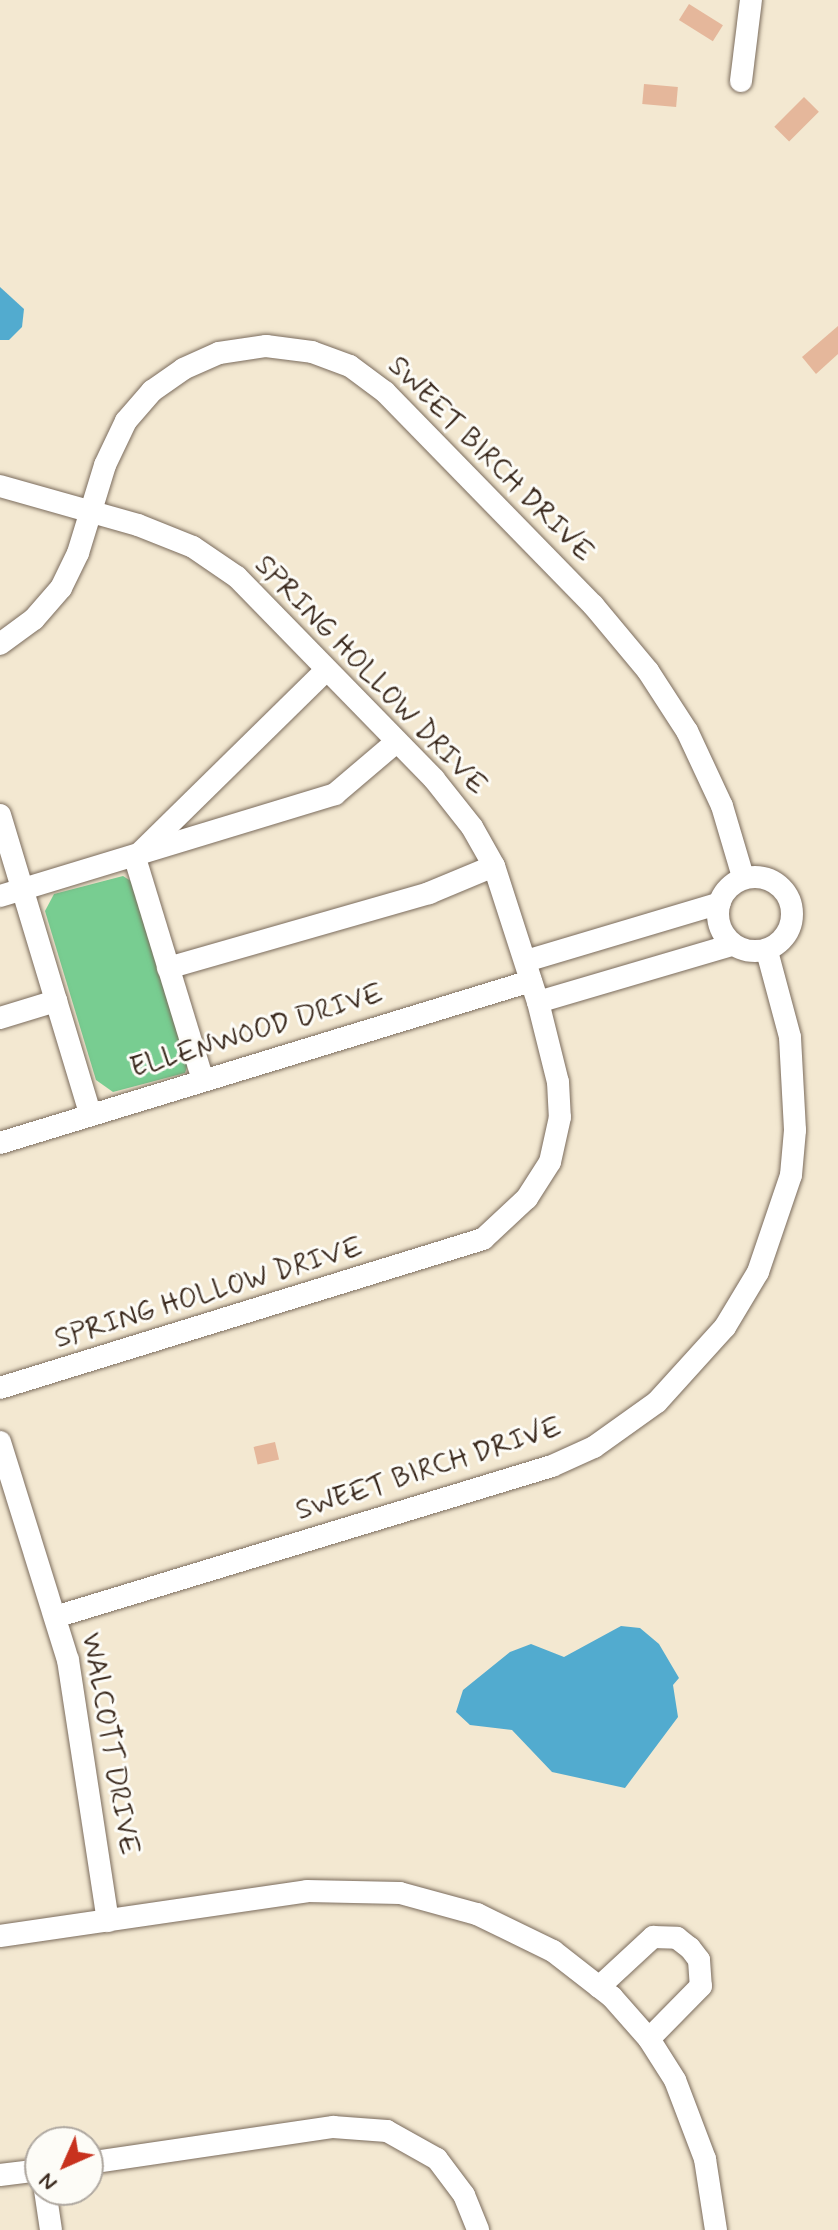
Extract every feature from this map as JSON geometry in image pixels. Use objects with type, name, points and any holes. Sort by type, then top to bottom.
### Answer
[{"type":"street","points":[[741,81],[751,0]]},
{"type":"street","name":"SWEET BIRCH DRIVE","points":[[0,644],[34,619],[61,588],[126,421],[152,391],[183,369],[219,353],[266,346],[312,352],[350,366],[385,392],[593,605],[648,671],[687,731],[722,806],[743,877]]},
{"type":"street","name":"SPRING HOLLOW DRIVE","points":[[0,486],[91,510],[193,547],[237,577],[396,742],[472,827],[494,866],[532,981],[558,1082],[560,1117],[550,1162],[527,1198],[483,1239],[0,1388]]},
{"type":"street","points":[[135,858],[326,670]]},
{"type":"street","points":[[0,896],[135,858],[335,794],[396,742]]},
{"type":"street","points":[[0,815],[90,1114]]},
{"type":"street","points":[[135,858],[203,1080]]},
{"type":"street","points":[[168,968],[429,893],[494,866]]},
{"type":"street","points":[[743,877],[770,879],[785,891],[792,907],[792,925],[782,941],[767,951],[749,952],[732,945],[721,931],[720,903],[743,877]]},
{"type":"street","name":"ELLENWOOD DRIVE","points":[[0,1143],[532,981],[720,903]]},
{"type":"street","name":"ELLENWOOD DRIVE","points":[[532,981],[732,945]]},
{"type":"street","name":"SWEET BIRCH DRIVE","points":[[55,1617],[552,1466],[594,1447],[657,1402],[725,1327],[750,1285],[791,1175],[795,1130],[790,1037],[767,951]]},
{"type":"street","points":[[0,1018],[56,1001]]},
{"type":"street","name":"WALCOTT DRIVE","points":[[0,1442],[55,1617],[79,1711],[108,1921]]},
{"type":"street","points":[[0,1936],[307,1891],[400,1893],[441,1901],[520,1932],[599,1987],[649,2039],[675,2080],[705,2159],[716,2230]]},
{"type":"street","points":[[599,1987],[653,1937],[677,1938],[690,1948],[699,1960],[701,1986],[649,2039]]},
{"type":"street","points":[[104,2161],[333,2127],[387,2131],[437,2159],[464,2195],[478,2230]]},
{"type":"street","points":[[0,2175],[24,2172]]},
{"type":"street","points":[[47,2206],[51,2230]]},
{"type":"green space","points":[[123,876],[137,885],[191,1055],[185,1073],[113,1092],[96,1080],[45,911],[54,894]]},
{"type":"water","points":[[0,287],[24,309],[22,327],[9,340],[0,340]]},
{"type":"water","points":[[621,1626],[640,1628],[659,1644],[679,1678],[673,1685],[678,1717],[625,1788],[552,1772],[512,1730],[470,1725],[456,1712],[463,1690],[510,1652],[531,1644],[564,1657]]},
{"type":"building","points":[[689,4],[723,25],[713,41],[679,20]]},
{"type":"building","points":[[644,84],[678,87],[676,107],[642,104]]},
{"type":"building","points":[[804,97],[819,112],[789,142],[774,127]]},
{"type":"building","points":[[838,326],[838,354],[816,374],[802,357]]},
{"type":"building","points":[[275,1442],[279,1460],[258,1464],[254,1447]]}]
